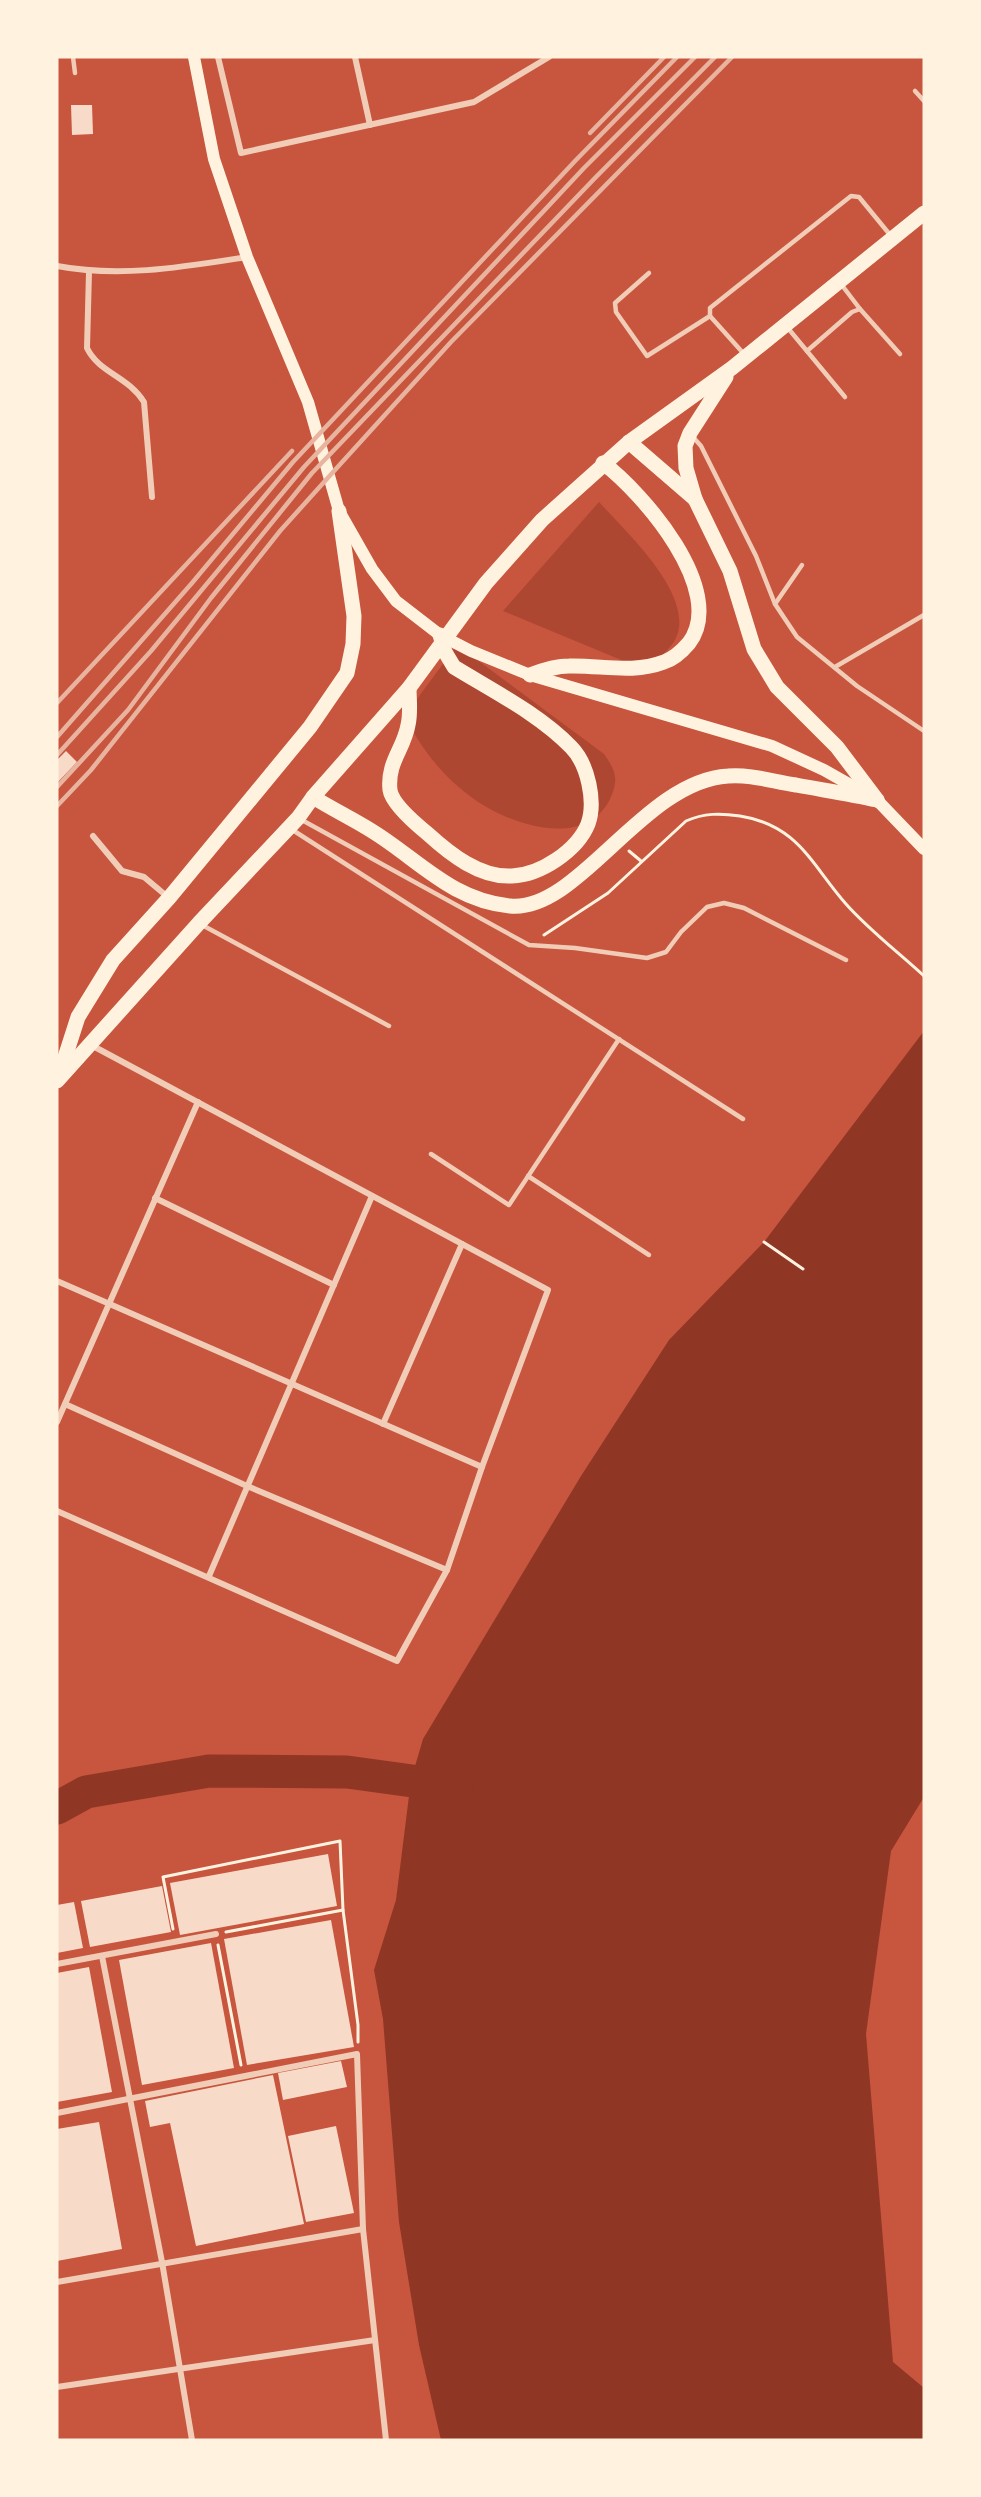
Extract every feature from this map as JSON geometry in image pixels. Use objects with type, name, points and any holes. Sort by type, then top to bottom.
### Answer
[{"type":"main road","points":[[57,1081],[78,1017],[113,960],[169,898],[310,727],[347,673],[353,644],[354,616],[339,511],[308,402],[247,257],[214,159],[194,57]]},
{"type":"main road","points":[[57,1081],[199,923],[294,823],[313,797],[409,688],[486,583],[542,520],[629,442],[732,368],[924,213]]},
{"type":"main road","points":[[732,368],[690,433],[685,458],[695,499],[730,571],[754,649],[777,687],[837,747],[877,800],[924,849]]},
{"type":"main road","points":[[629,442],[695,499]]},
{"type":"main road","points":[[530,675],[549,668],[570,666],[626,670],[654,666],[676,655],[693,637],[698,618],[688,565],[651,510],[621,477],[603,463]]},
{"type":"main road","points":[[339,511],[372,568],[396,601],[440,635],[471,651],[530,675],[772,746],[824,770],[877,800]]},
{"type":"main road","points":[[409,688],[409,724],[391,763],[390,792],[410,819],[461,860],[491,874],[513,876],[552,863],[577,840],[587,825],[591,807],[588,783],[582,764],[572,748],[546,726],[454,667],[445,652],[440,635]]},
{"type":"main road","points":[[313,797],[373,831],[429,873],[466,896],[512,906],[534,903],[557,892],[662,801],[694,783],[728,776],[747,777],[877,800]]},
{"type":"street","points":[[218,57],[242,153],[474,102],[549,57]]},
{"type":"street","points":[[355,57],[370,125]]},
{"type":"street","points":[[57,266],[89,272],[156,271],[247,257]]},
{"type":"street","points":[[89,272],[87,348],[100,365],[136,390],[144,402],[152,497]]},
{"type":"street","points":[[93,836],[122,871],[144,877],[169,898]]},
{"type":"street","points":[[57,1511],[396,1660],[447,1570],[482,1467],[548,1290],[91,1045]]},
{"type":"street","points":[[57,1422],[198,1102]]},
{"type":"street","points":[[208,1576],[372,1196]]},
{"type":"street","points":[[155,1198],[334,1285]]},
{"type":"street","points":[[383,1424],[462,1244]]},
{"type":"street","points":[[57,1281],[482,1467]]},
{"type":"street","points":[[65,1404],[247,1486],[447,1570]]},
{"type":"street","points":[[57,1964],[216,1934]]},
{"type":"street","points":[[102,1956],[128,2100],[162,2262],[192,2440]]},
{"type":"street","points":[[57,2113],[357,2054],[363,2229],[386,2440]]},
{"type":"street","points":[[57,2282],[363,2229]]},
{"type":"street","points":[[57,2387],[375,2340]]},
{"type":"lane","points":[[73,57],[75,73]]},
{"type":"lane","points":[[915,90],[924,101]]},
{"type":"lane","points":[[746,356],[710,315],[710,308],[851,196],[859,197],[893,238]]},
{"type":"lane","points":[[649,273],[615,303],[616,312],[647,356],[710,315]]},
{"type":"lane","points":[[839,282],[900,354]]},
{"type":"lane","points":[[807,351],[852,312],[860,309]]},
{"type":"lane","points":[[785,325],[845,397]]},
{"type":"lane","points":[[690,433],[701,446],[756,556],[775,604],[797,637],[924,731]]},
{"type":"lane","points":[[775,604],[802,565]]},
{"type":"lane","points":[[835,667],[924,615]]},
{"type":"lane","points":[[294,823],[529,945],[647,958],[666,952],[681,932],[707,907],[724,903],[744,908],[846,960]]},
{"type":"lane","points":[[294,823],[743,1119]]},
{"type":"lane","points":[[199,923],[389,1026]]},
{"type":"lane","points":[[430,1154],[509,1205],[619,1039]]},
{"type":"lane","points":[[528,1176],[649,1255]]},
{"type":"path","points":[[529,945],[608,893],[674,831],[699,815],[721,813],[765,821],[780,830],[811,857],[846,903],[924,976]]},
{"type":"path","points":[[764,1242],[803,1269]]},
{"type":"path","points":[[176,1942],[163,1877],[340,1841],[343,1910],[358,2025],[357,2054]]},
{"type":"path","points":[[243,2076],[216,1934],[343,1910]]},
{"type":"shaded area","points":[[599,502],[641,547],[668,585],[676,604],[679,623],[675,640],[660,658],[626,662],[503,611]]},
{"type":"shaded area","points":[[457,645],[604,754],[614,770],[615,786],[610,799],[598,815],[583,824],[565,828],[546,828],[526,824],[489,809],[463,791],[443,772],[417,739],[405,715]]},
{"type":"shaded area","points":[[924,1031],[924,1797],[891,1851],[866,2034],[893,2362],[924,2388],[924,2440],[441,2440],[419,2345],[399,2222],[383,2019],[374,1970],[396,1900],[411,1780],[423,1739],[581,1476],[669,1340],[764,1242]]},
{"type":"building","points":[[71,105],[92,105],[93,134],[72,135]]},
{"type":"building","points":[[66,751],[77,762],[57,783],[57,760]]},
{"type":"building","points":[[328,1854],[337,1906],[180,1935],[170,1883]]},
{"type":"building","points":[[162,1886],[171,1932],[90,1947],[81,1901]]},
{"type":"building","points":[[74,1902],[83,1948],[57,1953],[57,1905]]},
{"type":"building","points":[[331,1920],[354,2047],[247,2065],[224,1939]]},
{"type":"building","points":[[211,1943],[234,2068],[142,2085],[119,1960]]},
{"type":"building","points":[[89,1967],[112,2092],[57,2102],[57,1973]]},
{"type":"building","points":[[341,2061],[347,2087],[283,2100],[278,2073]]},
{"type":"building","points":[[273,2075],[304,2224],[196,2246],[170,2123],[150,2127],[145,2101]]},
{"type":"building","points":[[99,2122],[122,2249],[57,2261],[57,2129]]},
{"type":"building","points":[[336,2126],[354,2213],[306,2222],[288,2136]]},
{"type":"waterway","points":[[57,1808],[86,1792],[209,1771],[347,1772],[456,1787]]},
{"type":"railway","points":[[590,133],[664,57]]},
{"type":"railway","points":[[57,737],[192,583],[293,462],[576,160],[677,57]]},
{"type":"railway","points":[[57,755],[151,651],[304,467],[584,168],[695,57]]},
{"type":"railway","points":[[57,787],[128,710],[211,598],[312,473],[595,178],[715,57]]},
{"type":"railway","points":[[57,806],[91,770],[280,531],[325,481],[451,342],[732,57]]},
{"type":"railway","points":[[57,703],[292,451]]}]
